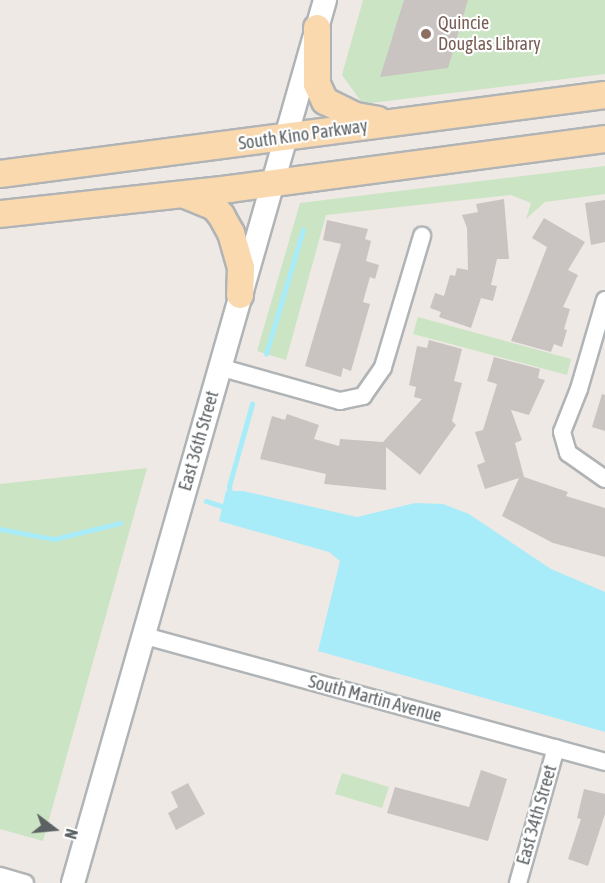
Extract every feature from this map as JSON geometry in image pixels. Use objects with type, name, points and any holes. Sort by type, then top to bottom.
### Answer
[{"type":"main road","name":"East 36th Street","points":[[73,883],[325,0]]},
{"type":"main road","points":[[317,28],[317,84],[326,101],[356,116],[390,123]]},
{"type":"main road","name":"South Kino Parkway","points":[[0,174],[605,96]]},
{"type":"main road","points":[[0,214],[273,183],[605,139]]},
{"type":"main road","points":[[181,194],[214,207],[221,215],[231,233],[241,268],[240,295]]},
{"type":"street","points":[[219,367],[340,400],[371,398],[383,367],[422,236]]},
{"type":"street","points":[[605,300],[558,436],[568,453],[605,479]]},
{"type":"street","name":"South Martin Avenue","points":[[145,636],[605,762]]},
{"type":"street","name":"East 34th Street","points":[[518,883],[556,748]]},
{"type":"street","points":[[0,876],[25,883]]},
{"type":"green space","points":[[363,0],[605,0],[605,74],[363,104],[342,75]]},
{"type":"green space","points":[[605,166],[605,194],[545,202],[526,219],[531,203],[511,195],[326,215],[286,360],[257,351],[300,203]]},
{"type":"green space","points":[[418,317],[571,359],[567,375],[413,334]]},
{"type":"green space","points":[[147,468],[43,841],[0,829],[0,484]]},
{"type":"green space","points":[[342,773],[389,787],[382,808],[335,794]]},
{"type":"water","points":[[226,491],[243,491],[357,517],[415,503],[443,504],[469,514],[551,569],[605,592],[605,732],[318,651],[340,561],[329,552],[219,521]]},
{"type":"building","name":"Quincie Douglas Library","points":[[404,0],[468,0],[448,68],[380,77]]},
{"type":"building","points":[[504,199],[509,259],[497,259],[491,285],[497,286],[493,301],[481,298],[471,328],[439,317],[441,312],[430,308],[435,293],[444,296],[450,275],[455,276],[457,268],[468,270],[467,228],[462,215],[478,212],[476,204]]},
{"type":"building","points":[[605,200],[605,242],[591,245],[585,203]]},
{"type":"building","points":[[544,218],[585,242],[568,270],[578,275],[563,307],[570,309],[562,347],[554,344],[551,352],[511,341],[547,247],[532,238]]},
{"type":"building","points":[[327,220],[368,229],[365,239],[371,241],[366,261],[379,265],[375,279],[370,277],[363,302],[370,304],[351,371],[343,368],[341,377],[305,366],[341,244],[323,240]]},
{"type":"building","points":[[429,340],[462,349],[454,381],[462,383],[452,421],[456,425],[420,475],[386,447],[386,490],[324,484],[326,474],[260,459],[272,416],[285,420],[287,414],[319,425],[314,439],[339,446],[340,439],[383,442],[422,399],[414,397],[416,387],[409,385],[417,346],[427,348]]},
{"type":"building","points":[[494,357],[540,369],[538,378],[545,380],[529,415],[511,410],[522,440],[515,443],[524,477],[568,492],[566,496],[605,508],[605,557],[553,543],[502,516],[519,478],[485,489],[477,465],[485,462],[475,432],[483,430],[497,384],[487,381]]},
{"type":"building","points":[[602,394],[605,395],[605,431],[592,427]]},
{"type":"building","points":[[481,770],[507,779],[488,841],[387,813],[395,787],[469,807]]},
{"type":"building","points":[[188,783],[205,814],[176,830],[168,813],[178,807],[171,792]]},
{"type":"building","points":[[584,789],[605,794],[605,814],[588,866],[568,859],[581,819],[577,818]]},
{"type":"waterway","points":[[266,354],[303,230]]},
{"type":"waterway","points":[[230,497],[229,486],[252,404]]},
{"type":"waterway","points":[[206,501],[228,508]]},
{"type":"waterway","points":[[0,529],[54,539],[120,523]]},
{"type":"place","name":"Quincie Douglas Library","points":[[426,34]]}]
